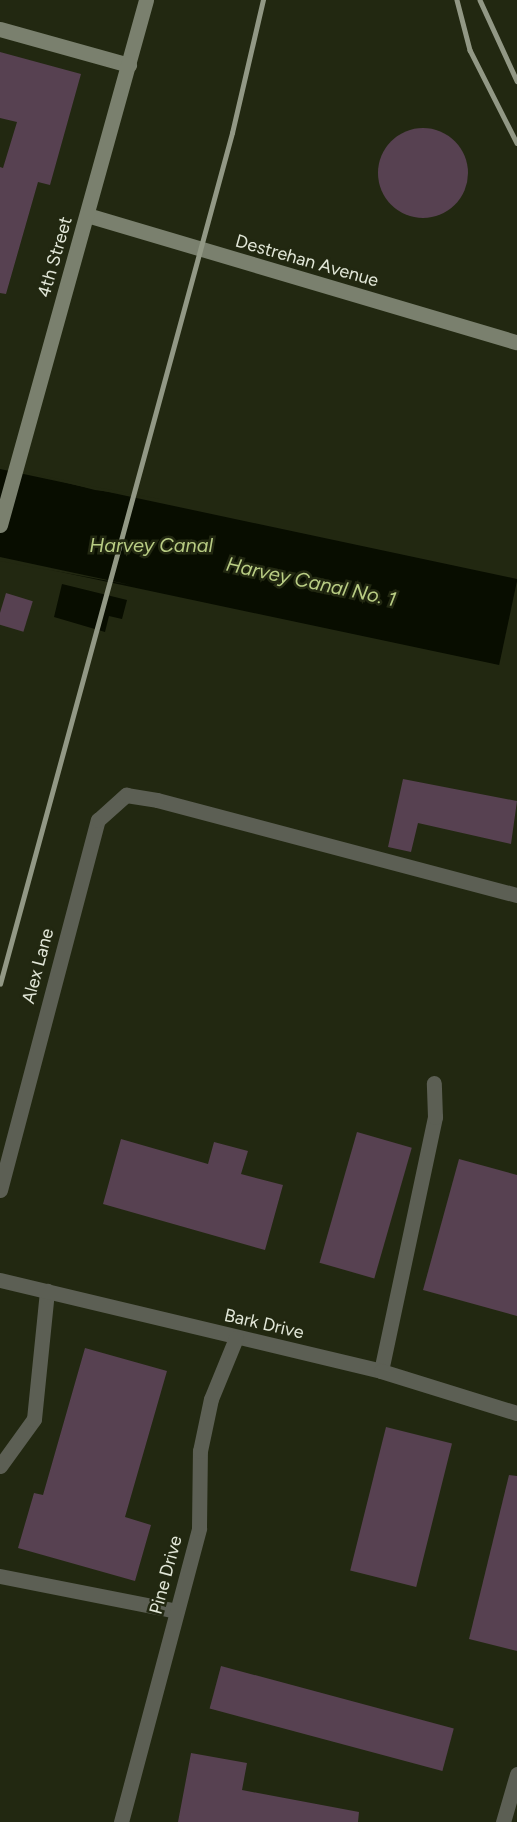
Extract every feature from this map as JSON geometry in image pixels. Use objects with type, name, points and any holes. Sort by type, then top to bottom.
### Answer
[{"type":"main road","name":"4th Street","points":[[0,525],[18,452],[87,215],[146,0]]},
{"type":"main road","points":[[0,29],[129,65]]},
{"type":"main road","name":"Destrehan Avenue","points":[[87,215],[517,342]]},
{"type":"street","name":"Alex Lane","points":[[0,1190],[98,820],[126,795],[157,800],[517,895]]},
{"type":"street","points":[[381,1371],[435,1117],[434,1083]]},
{"type":"street","name":"Bark Drive","points":[[0,1280],[381,1371],[517,1413]]},
{"type":"street","points":[[0,1466],[34,1419],[47,1291]]},
{"type":"street","name":"Pine Drive","points":[[121,1822],[199,1528],[200,1451],[209,1410],[236,1338]]},
{"type":"street","points":[[0,1576],[177,1611]]},
{"type":"street","points":[[503,1822],[517,1774]]},
{"type":"water","name":"Harvey Canal","points":[[0,469],[517,579],[499,665],[0,559]]},
{"type":"water","points":[[62,584],[127,600],[122,619],[109,616],[105,632],[54,617]]},
{"type":"pier","points":[[0,466],[96,487],[161,499],[95,490]]},
{"type":"pier","points":[[0,557],[131,585],[0,561]]},
{"type":"building","points":[[0,52],[81,74],[50,185],[38,182],[6,294],[0,293],[0,167],[3,168],[17,122],[0,118]]},
{"type":"building","points":[[423,128],[440,131],[455,141],[465,156],[468,173],[465,190],[455,205],[440,215],[423,218],[406,215],[391,205],[381,190],[378,173],[381,156],[391,141],[406,131]]},
{"type":"building","points":[[6,593],[33,601],[23,632],[0,625],[0,613]]},
{"type":"building","points":[[403,779],[517,801],[511,844],[418,823],[411,852],[388,847]]},
{"type":"building","points":[[357,1132],[412,1148],[374,1278],[320,1263]]},
{"type":"building","points":[[121,1139],[208,1164],[214,1142],[248,1151],[241,1174],[283,1185],[265,1250],[103,1204]]},
{"type":"building","points":[[459,1159],[517,1175],[517,1316],[423,1290]]},
{"type":"building","points":[[85,1348],[167,1371],[125,1517],[151,1525],[135,1581],[18,1548],[34,1493],[43,1495]]},
{"type":"building","points":[[386,1427],[452,1443],[416,1587],[350,1571]]},
{"type":"building","points":[[509,1475],[517,1476],[517,1651],[469,1639]]},
{"type":"building","points":[[221,1666],[454,1728],[442,1771],[210,1709]]},
{"type":"building","points":[[191,1753],[247,1763],[242,1790],[359,1812],[358,1822],[178,1822]]},
{"type":"railway","points":[[0,984],[232,133],[263,0]]},
{"type":"railway","points":[[457,0],[470,50],[517,143]]},
{"type":"railway","points":[[480,0],[517,81]]},
{"type":"water label","name":"Harvey Canal No. 1","points":[[311,582]]}]
